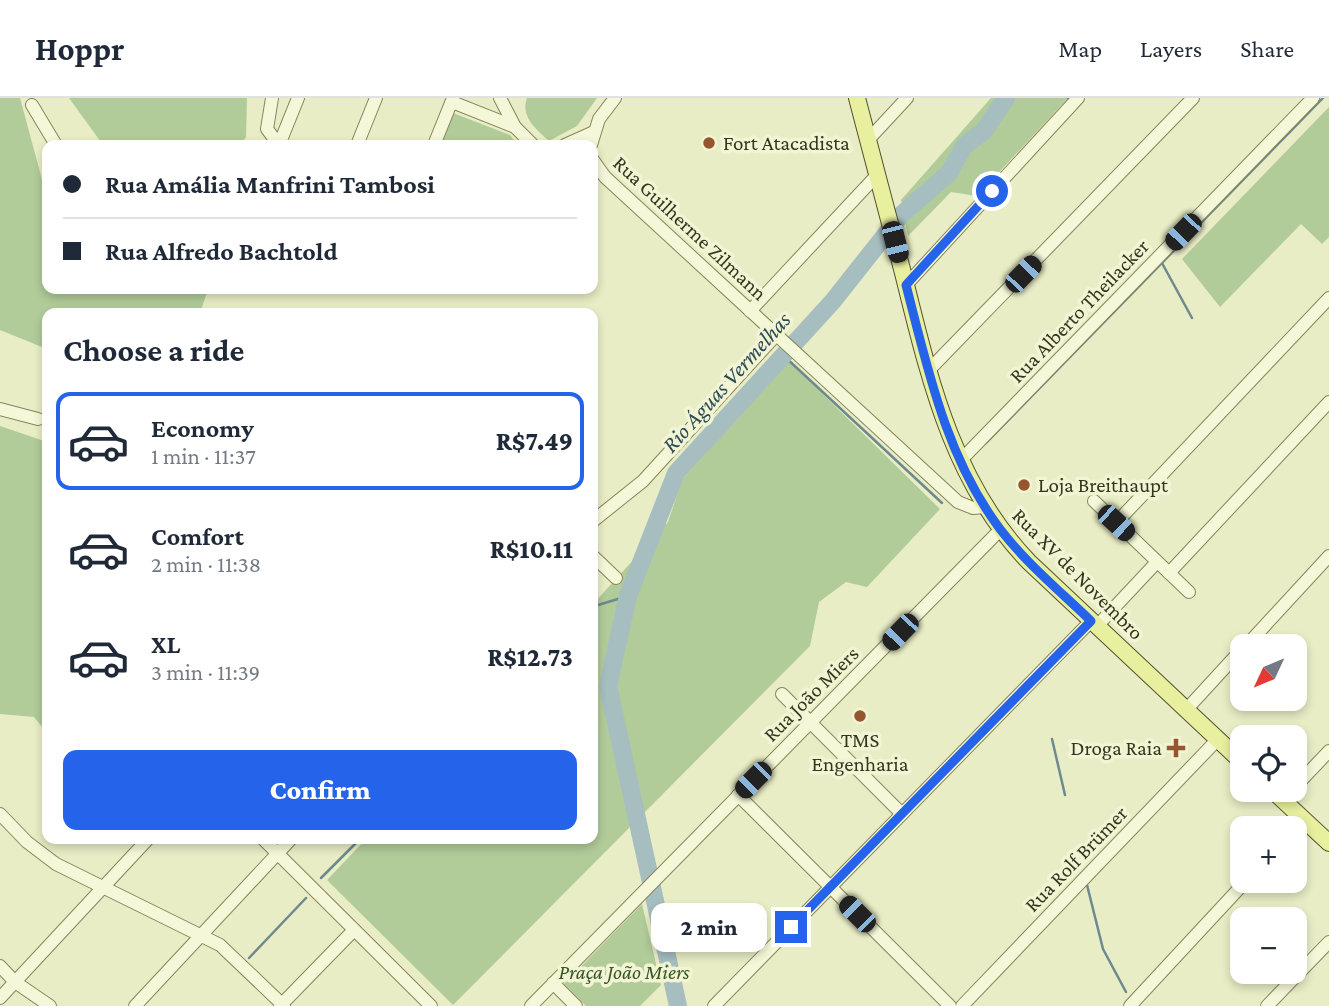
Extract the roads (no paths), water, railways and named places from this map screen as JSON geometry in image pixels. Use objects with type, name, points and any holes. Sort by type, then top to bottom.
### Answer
[{"type":"main road","name":"Rua XV de Novembro","points":[[857,98],[928,371],[960,461],[985,507],[1001,529],[1094,623],[1230,750]]},
{"type":"main road","points":[[1307,829],[1329,843]]},
{"type":"street","points":[[272,98],[267,129],[275,140]]},
{"type":"street","points":[[281,140],[298,98]]},
{"type":"street","points":[[358,140],[376,98]]},
{"type":"street","points":[[500,98],[515,127],[528,140]]},
{"type":"street","points":[[592,139],[599,119],[615,98]]},
{"type":"street","points":[[869,140],[907,98]]},
{"type":"street","points":[[906,285],[1077,98]]},
{"type":"street","points":[[928,371],[1193,98]]},
{"type":"street","name":"Rua Alberto Theilacker","points":[[960,461],[1313,98]]},
{"type":"street","points":[[436,140],[452,100],[515,127]]},
{"type":"street","points":[[32,104],[53,140]]},
{"type":"street","name":"Rua Guilherme Zilmann","points":[[598,167],[605,177],[958,502],[973,508],[985,507]]},
{"type":"street","points":[[750,311],[877,175]]},
{"type":"street","points":[[1116,523],[1329,298]]},
{"type":"street","points":[[598,517],[643,481],[776,335]]},
{"type":"street","points":[[1169,573],[1329,402]]},
{"type":"street","points":[[0,409],[38,419]]},
{"type":"street","points":[[1094,501],[1189,592]]},
{"type":"street","name":"Rua João Miers","points":[[531,1006],[1001,529]]},
{"type":"street","points":[[1257,634],[1329,556]]},
{"type":"street","points":[[598,561],[616,578]]},
{"type":"street","points":[[714,1006],[902,814],[1157,562]]},
{"type":"street","points":[[1186,710],[1230,663]]},
{"type":"street","points":[[782,694],[902,814]]},
{"type":"street","name":"Rua Rolf Brümer","points":[[962,1006],[1218,739]]},
{"type":"street","points":[[1307,772],[1329,751]]},
{"type":"street","points":[[738,795],[950,1006]]},
{"type":"street","points":[[0,814],[46,858],[229,951],[282,1005],[354,930]]},
{"type":"street","points":[[0,998],[143,844]]},
{"type":"street","points":[[268,844],[431,1006]]},
{"type":"street","points":[[135,1006],[286,844]]},
{"type":"street","points":[[1130,1006],[1235,893]]},
{"type":"street","points":[[1267,1006],[1329,942]]},
{"type":"street","points":[[0,966],[15,982],[50,1006]]},
{"type":"street","points":[[554,984],[576,1006]]},
{"type":"waterway","name":"Rio Águas Vermelhas","points":[[678,1006],[608,686],[628,596],[676,473],[833,301],[901,215],[949,173],[964,146],[984,131],[1006,98]]},
{"type":"waterway","points":[[986,443],[1323,98]]},
{"type":"waterway","points":[[1162,263],[1192,318]]},
{"type":"waterway","points":[[784,356],[942,503]]},
{"type":"waterway","points":[[598,605],[628,596]]},
{"type":"waterway","points":[[1052,739],[1065,795]]},
{"type":"waterway","points":[[321,878],[355,844]]},
{"type":"waterway","points":[[1087,885],[1103,949],[1126,992]]},
{"type":"waterway","points":[[249,958],[306,898]]},
{"type":"place","name":"Fort Atacadista","points":[[709,143]]},
{"type":"place","name":"Loja Breithaupt","points":[[1024,485]]},
{"type":"place","name":"TMS Engenharia","points":[[860,716]]},
{"type":"place","name":"Droga Raia","points":[[1176,748]]},
{"type":"park label","name":"Praça João Miers","points":[[624,972]]}]
